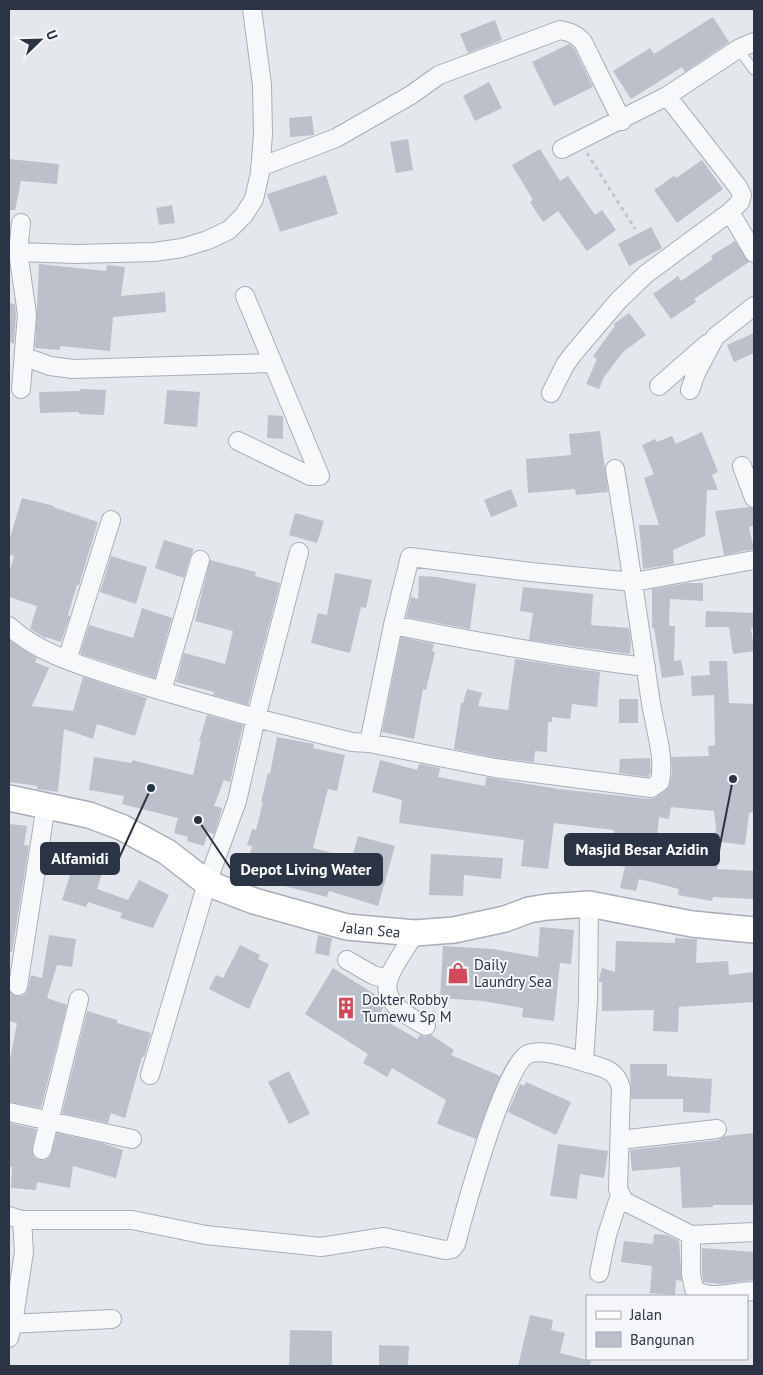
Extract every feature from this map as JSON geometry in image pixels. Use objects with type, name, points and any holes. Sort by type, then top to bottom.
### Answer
[{"type":"main road","name":"Jalan Sea","points":[[9,798],[89,815],[121,826],[167,852],[207,882],[254,901],[347,927],[415,933],[454,930],[506,919],[529,910],[547,906],[589,904],[692,924],[754,930]]},
{"type":"street","points":[[13,251],[76,254],[154,252],[182,248],[208,240],[229,230],[244,215],[254,199],[264,134],[262,85],[252,9]]},
{"type":"street","points":[[260,167],[336,138],[412,94],[439,75],[560,30],[571,32],[583,42],[622,120]]},
{"type":"street","points":[[562,149],[667,96],[746,46]]},
{"type":"street","points":[[551,393],[565,365],[573,354],[618,301],[646,274],[730,212],[740,202],[742,195],[738,187],[667,96]]},
{"type":"street","points":[[730,212],[754,253]]},
{"type":"street","points":[[21,223],[13,251],[27,314],[21,389]]},
{"type":"street","points":[[238,440],[310,476],[320,476],[245,296]]},
{"type":"street","points":[[658,386],[754,306]]},
{"type":"street","points":[[690,390],[696,373],[715,337]]},
{"type":"street","points":[[24,357],[50,366],[73,369],[272,363]]},
{"type":"street","points":[[742,466],[754,498]]},
{"type":"street","points":[[9,626],[39,647],[67,660],[162,691],[256,718],[352,742],[369,743],[495,768],[651,788],[660,782],[660,748],[616,469]]},
{"type":"street","points":[[67,660],[111,520]]},
{"type":"street","points":[[150,1075],[207,882],[236,801],[299,552]]},
{"type":"street","points":[[369,743],[393,625],[410,557],[634,582],[754,560]]},
{"type":"street","points":[[162,691],[200,560]]},
{"type":"street","points":[[393,625],[478,642],[646,667]]},
{"type":"street","points":[[18,986],[46,805]]},
{"type":"street","points":[[584,1062],[588,1000],[589,904]]},
{"type":"street","points":[[415,933],[388,979],[387,991],[393,1004],[406,1015],[426,1026]]},
{"type":"street","points":[[347,960],[373,975],[388,979]]},
{"type":"street","points":[[42,1150],[79,999]]},
{"type":"street","points":[[112,1320],[10,1328],[24,1252],[15,1218],[132,1220],[206,1235],[321,1247],[384,1237],[445,1250],[452,1249],[456,1244],[488,1137],[509,1080],[520,1060],[528,1054],[540,1052],[584,1062],[614,1073],[619,1078],[621,1088],[618,1189],[624,1201],[691,1235],[754,1232]]},
{"type":"street","points":[[9,1112],[132,1139]]},
{"type":"street","points":[[620,1140],[717,1129]]},
{"type":"street","points":[[598,1273],[607,1235],[620,1196]]},
{"type":"street","points":[[691,1235],[691,1274],[694,1289],[699,1293],[711,1295],[754,1291]]},
{"type":"lane","points":[[746,46],[754,70]]},
{"type":"path","points":[[579,140],[635,229]]},
{"type":"building","points":[[713,17],[729,42],[685,72],[682,67],[631,99],[613,71],[650,48],[654,54]]},
{"type":"building","points":[[495,20],[502,40],[468,53],[460,34]]},
{"type":"building","points":[[569,44],[574,48],[593,87],[554,106],[532,62]]},
{"type":"building","points":[[489,82],[502,108],[475,121],[463,96]]},
{"type":"building","points":[[312,116],[314,135],[290,137],[289,118]]},
{"type":"building","points":[[408,139],[413,170],[396,173],[390,142]]},
{"type":"building","points":[[540,149],[560,181],[568,176],[595,215],[602,210],[616,230],[587,251],[558,211],[543,222],[530,202],[533,200],[512,165]]},
{"type":"building","points":[[9,159],[59,164],[57,184],[21,181],[15,210],[9,210]]},
{"type":"building","points":[[702,160],[723,189],[677,223],[654,190]]},
{"type":"building","points":[[326,175],[338,214],[280,232],[267,194]]},
{"type":"building","points":[[172,205],[175,223],[159,225],[156,208]]},
{"type":"building","points":[[651,227],[662,248],[629,266],[618,244]]},
{"type":"building","points":[[735,241],[749,262],[694,299],[696,302],[671,319],[653,294],[678,276],[681,281],[713,259],[711,256]]},
{"type":"building","points":[[39,264],[106,271],[107,265],[125,267],[121,296],[165,292],[166,312],[113,317],[110,351],[60,346],[60,350],[35,348]]},
{"type":"building","points":[[9,303],[15,304],[14,344],[9,342]]},
{"type":"building","points":[[629,313],[646,335],[623,352],[604,377],[599,389],[586,384],[597,359],[593,356],[615,326],[614,324]]},
{"type":"building","points":[[754,333],[754,353],[734,362],[727,345]]},
{"type":"building","points":[[80,389],[106,390],[104,415],[79,414],[79,412],[40,413],[39,392],[80,391]]},
{"type":"building","points":[[167,390],[200,392],[197,427],[164,424]]},
{"type":"building","points":[[268,415],[283,416],[283,439],[267,438]]},
{"type":"building","points":[[600,431],[608,492],[576,495],[575,489],[528,493],[526,459],[571,455],[569,434]]},
{"type":"building","points":[[702,432],[718,472],[712,475],[718,490],[707,490],[705,536],[673,550],[674,564],[643,569],[639,525],[659,525],[644,478],[654,474],[642,445],[655,439],[657,442],[672,436],[676,444]]},
{"type":"building","points":[[511,489],[518,506],[491,517],[484,500]]},
{"type":"building","points":[[22,498],[54,506],[98,522],[79,585],[77,585],[68,615],[70,616],[61,642],[45,638],[30,629],[37,606],[9,597],[9,573],[14,556],[9,554],[9,541]]},
{"type":"building","points":[[754,508],[754,526],[749,527],[754,549],[724,555],[715,511]]},
{"type":"building","points":[[295,513],[324,521],[317,543],[289,535]]},
{"type":"building","points":[[164,540],[194,549],[184,578],[155,568]]},
{"type":"building","points":[[111,556],[147,567],[136,604],[100,592]]},
{"type":"building","points":[[210,560],[256,572],[255,576],[280,583],[248,705],[213,695],[214,692],[176,682],[184,653],[225,664],[233,631],[195,621]]},
{"type":"building","points":[[335,573],[372,580],[366,608],[361,607],[350,653],[311,643],[318,613],[327,615]]},
{"type":"building","points":[[419,576],[476,584],[470,629],[406,617],[411,597],[418,599]]},
{"type":"building","points":[[687,583],[703,583],[703,601],[670,599],[669,626],[675,626],[674,661],[681,660],[684,675],[662,678],[654,628],[652,628],[652,589]]},
{"type":"building","points":[[523,587],[593,594],[591,625],[629,628],[630,654],[529,640],[533,613],[520,611]]},
{"type":"building","points":[[142,608],[172,618],[155,678],[80,654],[89,625],[133,638]]},
{"type":"building","points":[[706,611],[754,613],[754,628],[751,628],[754,651],[733,654],[729,627],[705,627]]},
{"type":"building","points":[[401,637],[434,644],[432,651],[435,652],[426,690],[423,689],[414,739],[382,732]]},
{"type":"building","points":[[9,640],[37,658],[35,662],[49,668],[32,706],[73,711],[83,677],[147,698],[135,736],[97,724],[93,739],[64,729],[58,792],[37,789],[37,786],[9,782]]},
{"type":"building","points":[[515,659],[600,672],[597,707],[572,704],[570,719],[552,717],[552,722],[548,722],[547,752],[535,751],[534,762],[497,758],[454,749],[461,703],[463,703],[467,689],[482,693],[478,706],[508,710]]},
{"type":"building","points":[[709,661],[727,661],[729,703],[754,704],[754,812],[749,813],[745,845],[714,841],[716,829],[714,811],[671,807],[669,819],[659,817],[655,855],[683,862],[686,842],[721,848],[717,869],[754,871],[754,899],[713,897],[712,901],[678,895],[679,889],[639,879],[636,891],[620,888],[625,867],[607,864],[614,830],[554,823],[548,869],[521,866],[524,840],[399,823],[402,800],[372,792],[380,760],[417,770],[419,764],[440,768],[438,777],[485,786],[486,777],[558,789],[650,799],[656,797],[669,787],[672,774],[671,757],[709,756],[708,746],[715,745],[714,695],[692,696],[691,676],[710,675]]},
{"type":"building","points":[[619,699],[638,699],[638,723],[619,723]]},
{"type":"building","points":[[207,715],[243,725],[230,782],[224,780],[214,806],[222,808],[220,816],[214,834],[208,832],[204,846],[187,841],[188,837],[174,833],[178,818],[122,804],[124,796],[89,790],[94,757],[132,763],[132,760],[193,775],[201,741],[199,741]]},
{"type":"building","points":[[277,737],[314,744],[313,748],[345,755],[337,791],[328,789],[313,848],[352,858],[358,836],[395,846],[378,906],[329,891],[327,897],[269,882],[268,885],[253,881],[254,875],[245,873],[252,846],[247,845],[252,829],[256,830]]},
{"type":"building","points":[[650,758],[651,772],[648,777],[619,773],[620,759]]},
{"type":"building","points":[[10,824],[27,826],[24,845],[29,846],[12,952],[9,952]]},
{"type":"building","points":[[97,844],[110,848],[97,889],[128,900],[139,880],[169,895],[153,928],[120,918],[122,913],[88,902],[86,907],[62,900],[77,853],[81,854],[85,845],[95,849]]},
{"type":"building","points":[[431,854],[503,858],[501,879],[464,875],[463,896],[429,895]]},
{"type":"building","points":[[540,927],[574,930],[571,964],[560,963],[554,1021],[522,1017],[523,1008],[483,1001],[440,998],[443,946],[493,949],[538,957]]},
{"type":"building","points":[[49,935],[76,939],[72,967],[57,965],[47,998],[67,1005],[41,1108],[9,1102],[9,1065],[17,1023],[9,1021],[9,991],[16,996],[21,996],[26,993],[31,975],[42,978]]},
{"type":"building","points":[[318,935],[332,938],[329,956],[315,953]]},
{"type":"building","points":[[675,938],[697,939],[696,963],[728,961],[729,975],[754,972],[754,1002],[679,1007],[678,1032],[653,1031],[654,1010],[602,1011],[602,982],[599,982],[599,979],[602,968],[615,972],[616,941],[675,943]]},
{"type":"building","points":[[240,945],[260,955],[258,959],[269,964],[249,1009],[209,989],[216,975],[223,978]]},
{"type":"building","points":[[333,968],[379,997],[384,1007],[378,1016],[417,1039],[420,1035],[425,1037],[431,1035],[454,1050],[451,1055],[500,1076],[476,1139],[437,1124],[446,1100],[392,1068],[387,1077],[363,1063],[368,1054],[305,1014]]},
{"type":"building","points":[[87,1011],[117,1020],[117,1023],[151,1033],[144,1057],[142,1057],[125,1118],[111,1113],[108,1123],[62,1113]]},
{"type":"building","points":[[630,1064],[667,1064],[667,1076],[712,1079],[710,1113],[683,1112],[683,1099],[631,1099]]},
{"type":"building","points":[[289,1071],[310,1114],[289,1124],[268,1082]]},
{"type":"building","points":[[526,1082],[571,1102],[556,1135],[508,1112],[520,1084],[524,1086]]},
{"type":"building","points":[[9,1123],[36,1129],[32,1152],[35,1158],[40,1160],[50,1157],[57,1133],[102,1143],[123,1150],[116,1178],[73,1166],[70,1188],[37,1182],[36,1190],[11,1188],[12,1167],[9,1167]]},
{"type":"building","points":[[754,1133],[754,1205],[713,1205],[713,1207],[682,1208],[680,1167],[632,1171],[630,1150],[718,1140],[725,1136]]},
{"type":"building","points":[[558,1144],[608,1151],[604,1178],[580,1174],[577,1199],[550,1196]]},
{"type":"building","points":[[654,1234],[667,1235],[679,1241],[682,1281],[676,1280],[675,1295],[650,1293],[652,1266],[621,1262],[624,1241],[653,1244]]},
{"type":"building","points":[[702,1248],[754,1252],[754,1280],[721,1284],[703,1282]]},
{"type":"building","points":[[530,1315],[553,1320],[551,1330],[565,1333],[560,1353],[591,1361],[590,1366],[518,1366]]},
{"type":"building","points":[[290,1330],[332,1331],[332,1366],[289,1366]]},
{"type":"building","points":[[379,1345],[409,1346],[408,1366],[379,1366]]},
{"type":"place","name":"Masjid Besar Azidin","points":[[733,779]]},
{"type":"place","name":"Alfamidi","points":[[151,788]]},
{"type":"place","name":"Depot Living Water","points":[[198,820]]},
{"type":"place","name":"Daily Laundry Sea","points":[[458,973]]},
{"type":"place","name":"Dokter Robby Tumewu Sp M","points":[[346,1008]]}]
